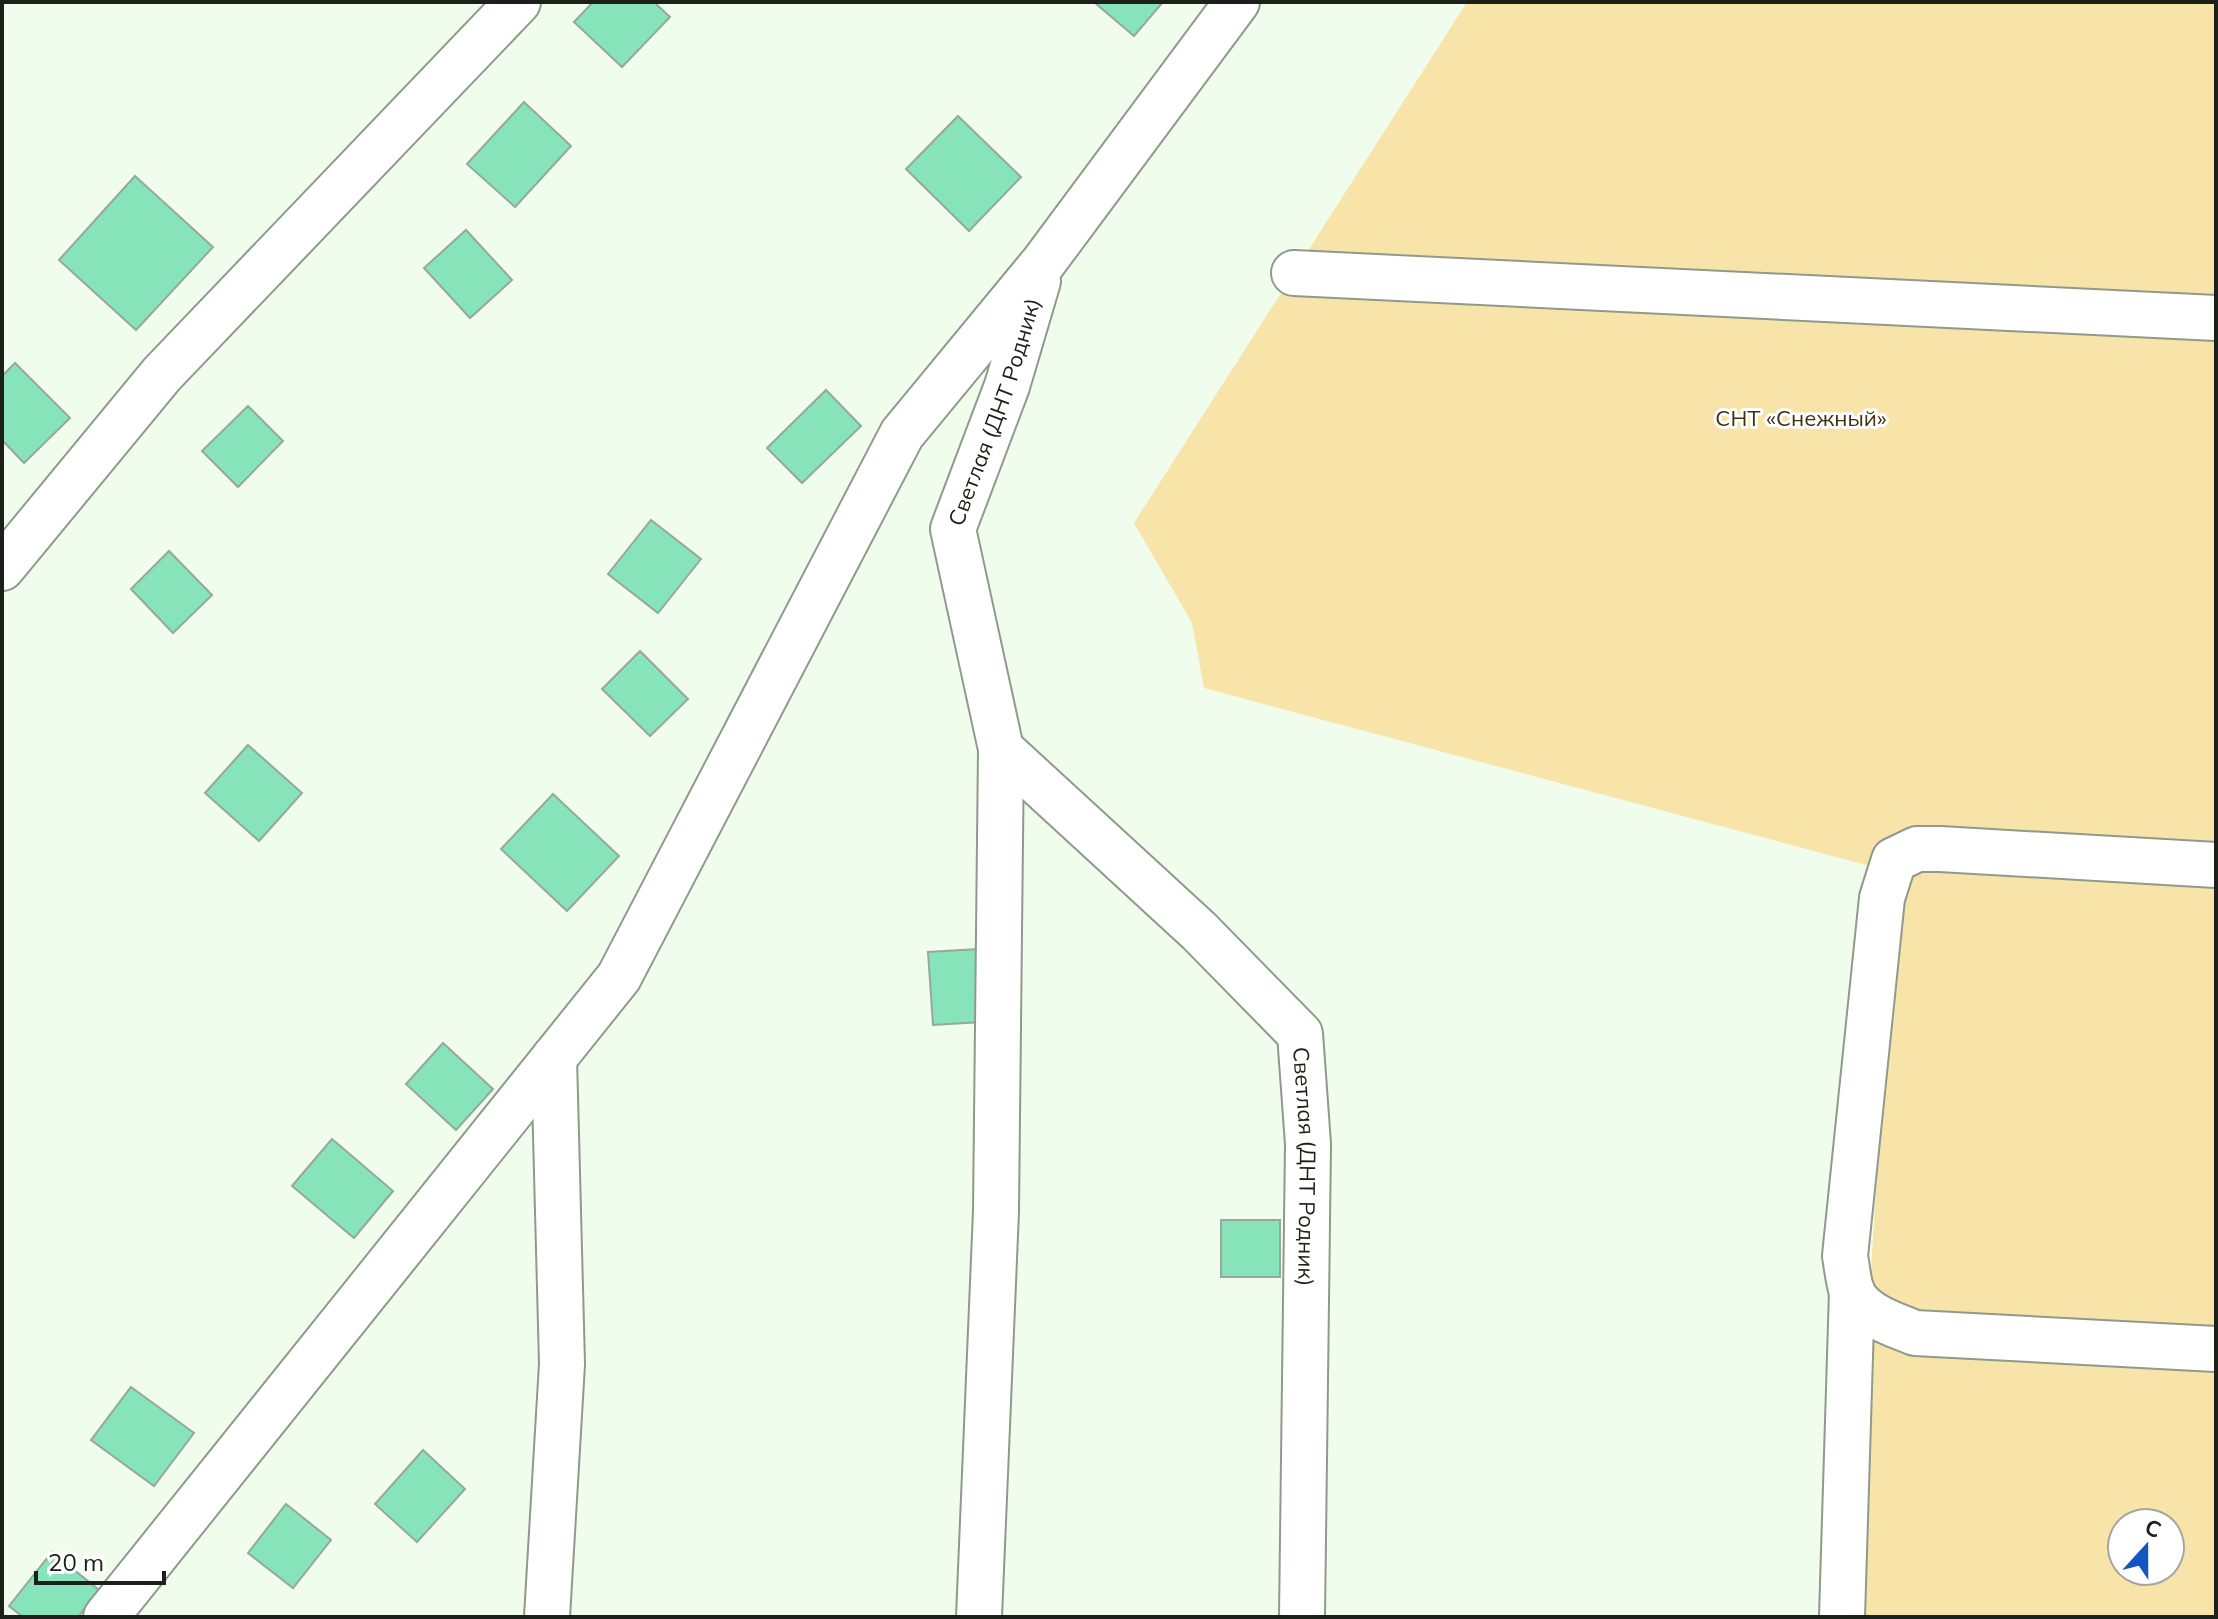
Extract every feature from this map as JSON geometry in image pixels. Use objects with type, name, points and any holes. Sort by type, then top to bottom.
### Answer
[{"type":"street","points":[[2,568],[162,374],[518,2]]},
{"type":"street","points":[[106,1617],[619,977],[902,434],[1043,263],[1237,2]]},
{"type":"street","name":"Светлая (ДНТ Родник)","points":[[979,1617],[996,1211],[1001,749],[953,529],[1007,386],[1043,263]]},
{"type":"street","points":[[1294,273],[2216,318]]},
{"type":"street","name":"Светлая (ДНТ Родник)","points":[[1001,749],[1199,931],[1300,1034],[1308,1144],[1302,1617]]},
{"type":"street","points":[[1842,1617],[1852,1291],[1845,1256],[1882,898],[1894,860],[1917,849],[1940,849],[2216,865]]},
{"type":"street","points":[[547,1617],[562,1364],[554,1058]]},
{"type":"street","points":[[1852,1291],[1860,1304],[1882,1319],[1915,1333],[2216,1349]]},
{"type":"green space","name":"СНТ «Снежный»","points":[[1467,2],[2216,2],[2216,1617],[1849,1617],[1896,873],[1204,688],[1192,623],[1134,523]]},
{"type":"building","points":[[593,2],[654,2],[670,17],[622,67],[574,22]]},
{"type":"building","points":[[1094,2],[1163,2],[1134,36]]},
{"type":"building","points":[[524,102],[571,146],[515,207],[467,164]]},
{"type":"building","points":[[958,116],[1021,177],[969,231],[906,169]]},
{"type":"building","points":[[135,176],[213,247],[136,330],[59,260]]},
{"type":"building","points":[[466,230],[512,280],[470,318],[424,268]]},
{"type":"building","points":[[15,363],[70,418],[24,463],[2,440],[2,376]]},
{"type":"building","points":[[826,390],[861,426],[802,483],[767,448]]},
{"type":"building","points":[[248,406],[283,441],[238,487],[202,451]]},
{"type":"building","points":[[651,520],[701,559],[658,613],[608,574]]},
{"type":"building","points":[[169,551],[212,595],[173,633],[131,589]]},
{"type":"building","points":[[640,651],[688,699],[650,736],[602,689]]},
{"type":"building","points":[[248,745],[302,793],[259,841],[205,793]]},
{"type":"building","points":[[553,794],[619,856],[567,911],[501,849]]},
{"type":"building","points":[[978,949],[982,1022],[933,1025],[928,952]]},
{"type":"building","points":[[443,1043],[493,1089],[456,1130],[406,1084]]},
{"type":"building","points":[[332,1139],[393,1191],[354,1238],[292,1186]]},
{"type":"building","points":[[1221,1220],[1280,1220],[1280,1277],[1221,1277]]},
{"type":"building","points":[[131,1387],[194,1433],[154,1486],[91,1440]]},
{"type":"building","points":[[423,1450],[465,1489],[417,1542],[375,1504]]},
{"type":"building","points":[[286,1504],[331,1540],[293,1588],[248,1553]]},
{"type":"building","points":[[52,1552],[99,1590],[78,1617],[23,1617],[9,1606]]}]
